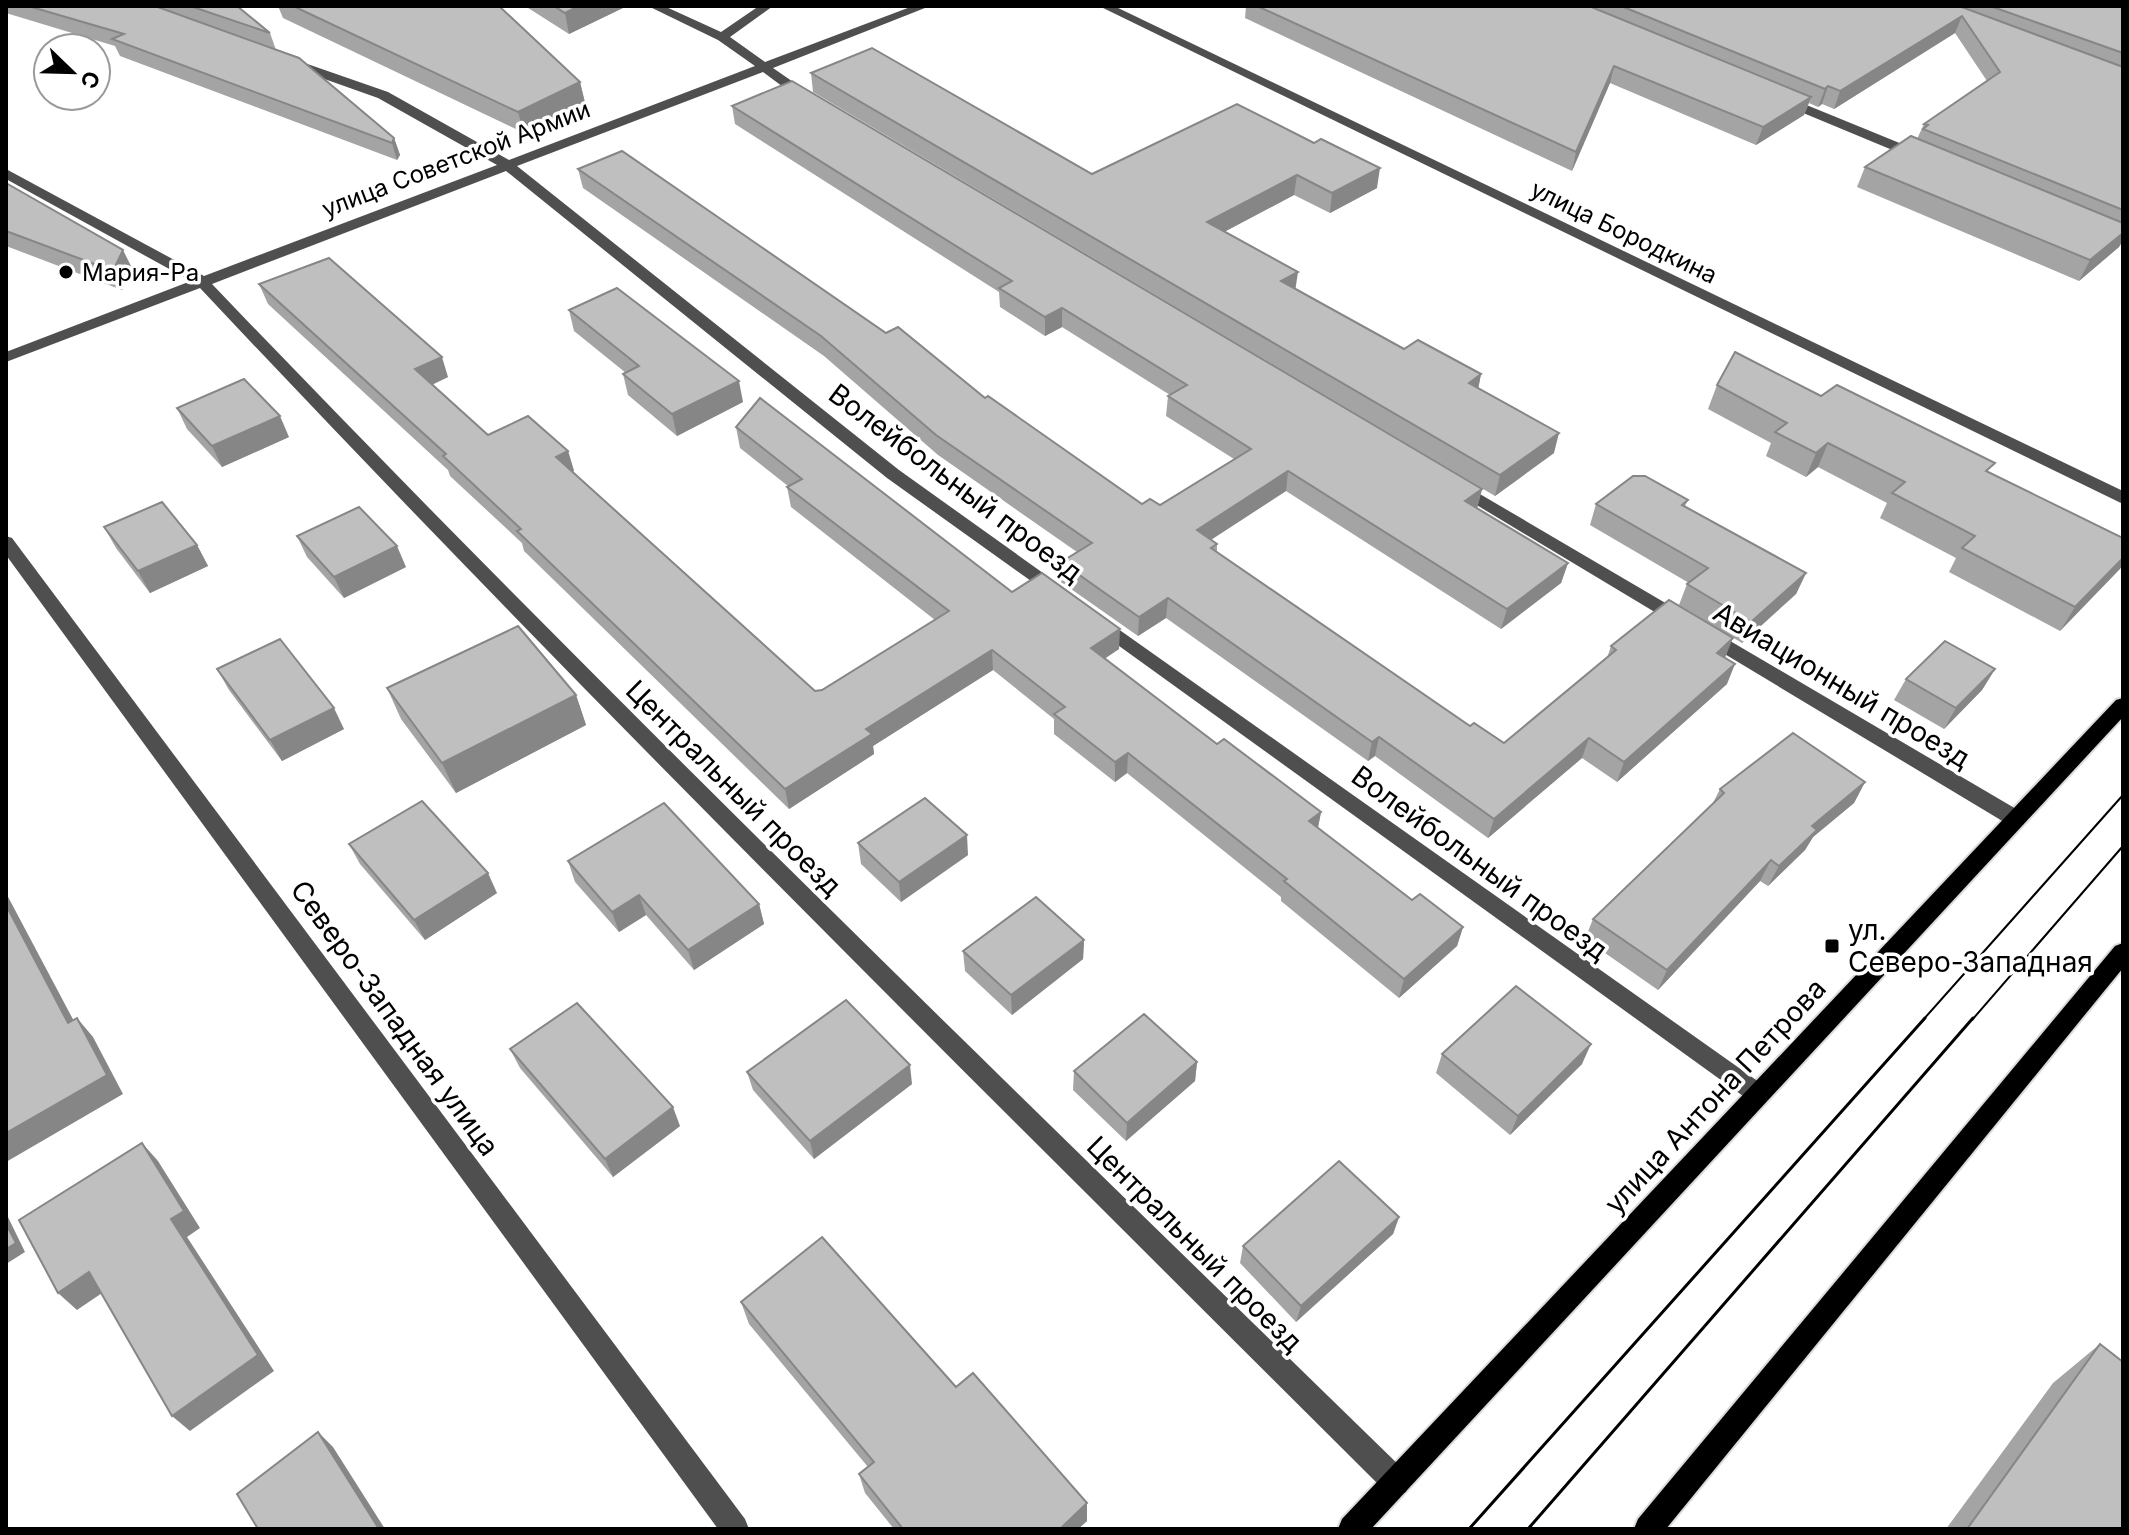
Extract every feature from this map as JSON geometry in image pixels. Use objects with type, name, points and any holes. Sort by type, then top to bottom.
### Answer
[{"type":"main road","name":"улица Антона Петрова","points":[[1352,1529],[2123,705]]},
{"type":"main road","points":[[1648,1529],[2123,952]]},
{"type":"street","points":[[654,6],[722,37],[823,108]]},
{"type":"street","points":[[722,37],[767,6]]},
{"type":"street","name":"улица Советской Армии","points":[[6,357],[200,280],[924,6]]},
{"type":"street","name":"улица Бородкина","points":[[1105,6],[2123,498]]},
{"type":"street","name":"Волейбольный проезд","points":[[264,53],[383,95],[506,164],[893,474],[1758,1094]]},
{"type":"street","points":[[1770,94],[1932,162]]},
{"type":"street","name":"Центральный проезд","points":[[6,173],[200,280],[417,509],[724,820],[1396,1482]]},
{"type":"street","name":"Авиационный проезд","points":[[1435,473],[2016,819]]},
{"type":"street","name":"Северо-Западная улица","points":[[6,542],[735,1529]]},
{"type":"building","points":[[28,6],[155,6],[299,58],[394,138],[392,143],[112,39],[124,34]]},
{"type":"building","points":[[190,6],[237,6],[270,33]]},
{"type":"building","points":[[293,6],[499,6],[580,82],[518,112]]},
{"type":"building","points":[[554,6],[579,6],[565,13]]},
{"type":"building","points":[[1257,6],[1589,6],[1811,97],[1763,127],[1614,66],[1576,152]]},
{"type":"building","points":[[1621,6],[1959,6],[2123,67],[2123,210],[1923,129],[1928,125],[1924,124],[2000,72],[1962,16],[1840,91],[1828,86],[1825,89]]},
{"type":"building","points":[[1990,6],[2123,6],[2123,53]]},
{"type":"building","points":[[872,48],[1092,174],[1237,104],[1314,143],[1321,139],[1380,168],[1332,193],[1297,175],[1207,222],[1298,272],[1281,281],[1404,349],[1418,340],[1481,374],[1469,383],[1559,433],[1500,475],[811,73]]},
{"type":"building","points":[[792,81],[1482,489],[1465,501],[1568,563],[1507,609],[1288,471],[1197,530],[1217,544],[1211,548],[1470,726],[1474,723],[1504,743],[1616,650],[1611,646],[1669,600],[1733,638],[1717,653],[1735,664],[1624,762],[1589,738],[1494,819],[1379,737],[1372,742],[1168,598],[1139,617],[1061,562],[1092,543],[936,435],[821,336],[578,169],[622,151],[886,333],[898,327],[985,398],[988,396],[1142,504],[1150,499],[1160,505],[1251,449],[1168,396],[1187,385],[1062,308],[1045,317],[999,288],[1012,281],[732,106]]},
{"type":"building","points":[[1911,136],[2123,223],[2123,233],[2090,260],[1865,167]]},
{"type":"building","points":[[6,183],[123,250],[113,271],[6,231]]},
{"type":"building","points":[[329,258],[442,357],[415,369],[488,435],[528,416],[568,451],[556,457],[815,691],[822,690],[949,611],[787,487],[802,479],[736,427],[760,398],[1012,592],[1042,573],[1120,629],[1091,648],[1217,744],[1224,739],[1321,812],[1309,821],[1412,900],[1420,894],[1463,927],[1404,979],[1284,881],[1287,879],[1128,753],[1115,762],[1054,714],[1065,707],[992,650],[866,729],[872,734],[785,789],[517,531],[521,529],[443,456],[446,454],[259,284]]},
{"type":"building","points":[[617,288],[739,381],[672,414],[623,374],[639,366],[569,310]]},
{"type":"building","points":[[1735,352],[1821,396],[1837,385],[1995,463],[1986,471],[2123,538],[2123,558],[2075,607],[1962,548],[1975,536],[1892,493],[1905,482],[1828,443],[1816,453],[1775,432],[1787,423],[1717,385]]},
{"type":"building","points":[[244,379],[280,416],[212,446],[177,408]]},
{"type":"building","points":[[1633,476],[1645,476],[1688,500],[1682,505],[1806,573],[1751,622],[1687,584],[1708,568],[1596,504]]},
{"type":"building","points":[[162,502],[197,545],[138,571],[104,527]]},
{"type":"building","points":[[359,507],[397,546],[334,577],[297,536]]},
{"type":"building","points":[[518,626],[576,695],[442,763],[387,688]]},
{"type":"building","points":[[280,639],[334,708],[270,740],[217,669]]},
{"type":"building","points":[[1945,641],[1995,669],[1956,708],[1906,679]]},
{"type":"building","points":[[1793,733],[1865,782],[1812,826],[1817,830],[1779,866],[1771,860],[1667,970],[1593,919],[1724,793],[1720,789]]},
{"type":"building","points":[[925,798],[967,835],[899,882],[858,843]]},
{"type":"building","points":[[422,801],[488,873],[414,920],[349,844]]},
{"type":"building","points":[[664,803],[759,904],[688,950],[639,895],[612,912],[568,861]]},
{"type":"building","points":[[1036,897],[1084,940],[1011,995],[963,951]]},
{"type":"building","points":[[6,905],[68,1023],[77,1018],[107,1075],[6,1133]]},
{"type":"building","points":[[1516,986],[1591,1044],[1518,1116],[1442,1054]]},
{"type":"building","points":[[846,1000],[910,1065],[810,1141],[747,1072]]},
{"type":"building","points":[[577,1003],[673,1107],[605,1159],[510,1049]]},
{"type":"building","points":[[1144,1014],[1197,1062],[1127,1123],[1074,1071]]},
{"type":"building","points":[[142,1143],[184,1211],[171,1219],[258,1355],[172,1416],[89,1272],[58,1293],[19,1220]]},
{"type":"building","points":[[1339,1161],[1399,1217],[1301,1306],[1243,1246]]},
{"type":"building","points":[[6,1224],[16,1243],[6,1249]]},
{"type":"building","points":[[822,1237],[956,1387],[973,1373],[1087,1503],[1060,1529],[903,1529],[859,1474],[874,1462],[741,1302]]},
{"type":"building","points":[[2100,1344],[2123,1362],[2123,1529],[1967,1529]]},
{"type":"building","points":[[318,1432],[379,1529],[258,1529],[237,1494]]},
{"type":"tram line","points":[[1923,1020],[2123,795]]},
{"type":"tram line","points":[[1972,1020],[2123,846]]},
{"type":"tram line","points":[[1469,1529],[1925,1018]]},
{"type":"tram line","points":[[1528,1529],[1973,1018]]},
{"type":"place","name":"Мария-Ра","points":[[66,272]]},
{"type":"place","name":"ул. Северо-Западная","points":[[1832,946]]}]
